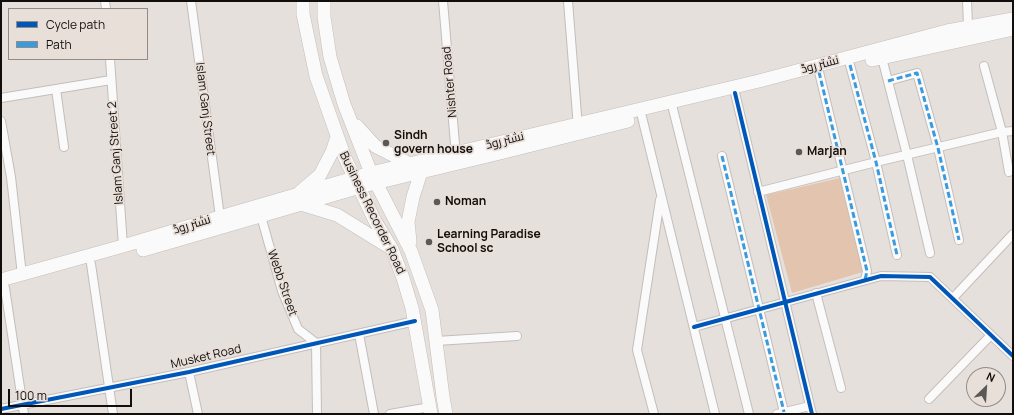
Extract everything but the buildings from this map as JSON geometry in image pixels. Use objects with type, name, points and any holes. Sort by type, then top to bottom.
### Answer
[{"type":"main road","name":"Business Recorder Road","points":[[324,1],[324,17],[330,57],[344,104],[374,178],[411,251],[432,310],[446,414]]},
{"type":"main road","name":"Business Recorder Road","points":[[303,7],[316,76],[337,137],[356,183],[375,221],[392,249],[403,278],[415,321],[431,411]]},
{"type":"main road","name":"نشتر روڈ","points":[[2,286],[22,275],[220,217],[299,199],[374,178],[410,164],[457,158],[578,129],[968,26],[1013,19]]},
{"type":"main road","name":"نشتر روڈ","points":[[578,129],[642,117],[819,72],[1013,29]]},
{"type":"main road","points":[[344,104],[360,130],[375,146],[410,164]]},
{"type":"main road","points":[[337,137],[332,152],[320,175],[299,199],[337,215],[392,249]]},
{"type":"main road","name":"نشتر روڈ","points":[[374,178],[421,172],[457,158]]},
{"type":"main road","points":[[411,251],[408,222],[413,197],[421,172]]},
{"type":"main road","name":"نشتر روڈ","points":[[2,286],[91,264],[261,216],[299,199]]},
{"type":"street","name":"Islam Ganj Street","points":[[191,1],[220,217]]},
{"type":"street","name":"Nishter Road","points":[[443,1],[457,158]]},
{"type":"street","points":[[568,1],[578,129]]},
{"type":"street","points":[[967,1],[968,26]]},
{"type":"street","points":[[882,58],[907,155],[930,254]]},
{"type":"street","name":"Islam Ganj Street 2","points":[[110,60],[123,246]]},
{"type":"street","points":[[850,65],[876,162],[897,255]]},
{"type":"street","points":[[984,66],[1002,132],[1009,172]]},
{"type":"street","points":[[819,72],[867,271],[865,280]]},
{"type":"street","points":[[888,81],[917,73],[938,148],[959,240]]},
{"type":"street","points":[[1,98],[111,80]]},
{"type":"street","points":[[56,89],[64,147]]},
{"type":"street","points":[[722,156],[759,309],[780,413],[811,410],[735,93]]},
{"type":"street","points":[[673,109],[749,414]]},
{"type":"street","points":[[642,117],[715,414]]},
{"type":"street","points":[[1,121],[11,178],[22,275]]},
{"type":"street","points":[[758,192],[876,162],[1002,132],[1013,131]]},
{"type":"street","points":[[654,414],[637,350],[661,195]]},
{"type":"street","name":"Webb Street","points":[[261,216],[282,290],[298,329],[316,343]]},
{"type":"street","points":[[953,298],[1013,234]]},
{"type":"street","points":[[91,264],[113,414]]},
{"type":"street","points":[[694,327],[881,276],[930,277],[1013,356]]},
{"type":"street","points":[[2,286],[24,414]]},
{"type":"street","points":[[816,293],[841,388]]},
{"type":"street","name":"Musket Road","points":[[1,409],[189,372],[415,321]]},
{"type":"street","points":[[359,334],[374,414]]},
{"type":"street","points":[[929,399],[992,335]]},
{"type":"street","points":[[436,341],[517,336]]},
{"type":"street","points":[[316,343],[317,414]]},
{"type":"street","points":[[189,372],[198,414]]},
{"type":"street","points":[[390,414],[431,411]]},
{"type":"shaded area","points":[[840,178],[863,272],[792,293],[766,195]]},
{"type":"marked path","points":[[850,65],[876,162],[897,255]]},
{"type":"marked path","points":[[819,72],[867,271],[865,280]]},
{"type":"marked path","points":[[888,81],[917,73],[938,148],[959,240]]},
{"type":"marked path","points":[[722,156],[784,412]]},
{"type":"cycle path","points":[[735,93],[812,414]]},
{"type":"cycle path","points":[[694,327],[881,276],[930,277],[1013,356]]},
{"type":"cycle path","points":[[1,409],[189,372],[415,321]]},
{"type":"place","name":"Sindh govern house","points":[[386,143]]},
{"type":"place","name":"Marjan","points":[[799,152]]},
{"type":"place","name":"Noman","points":[[437,202]]},
{"type":"place","name":"Learning Paradise School sc","points":[[429,242]]}]
